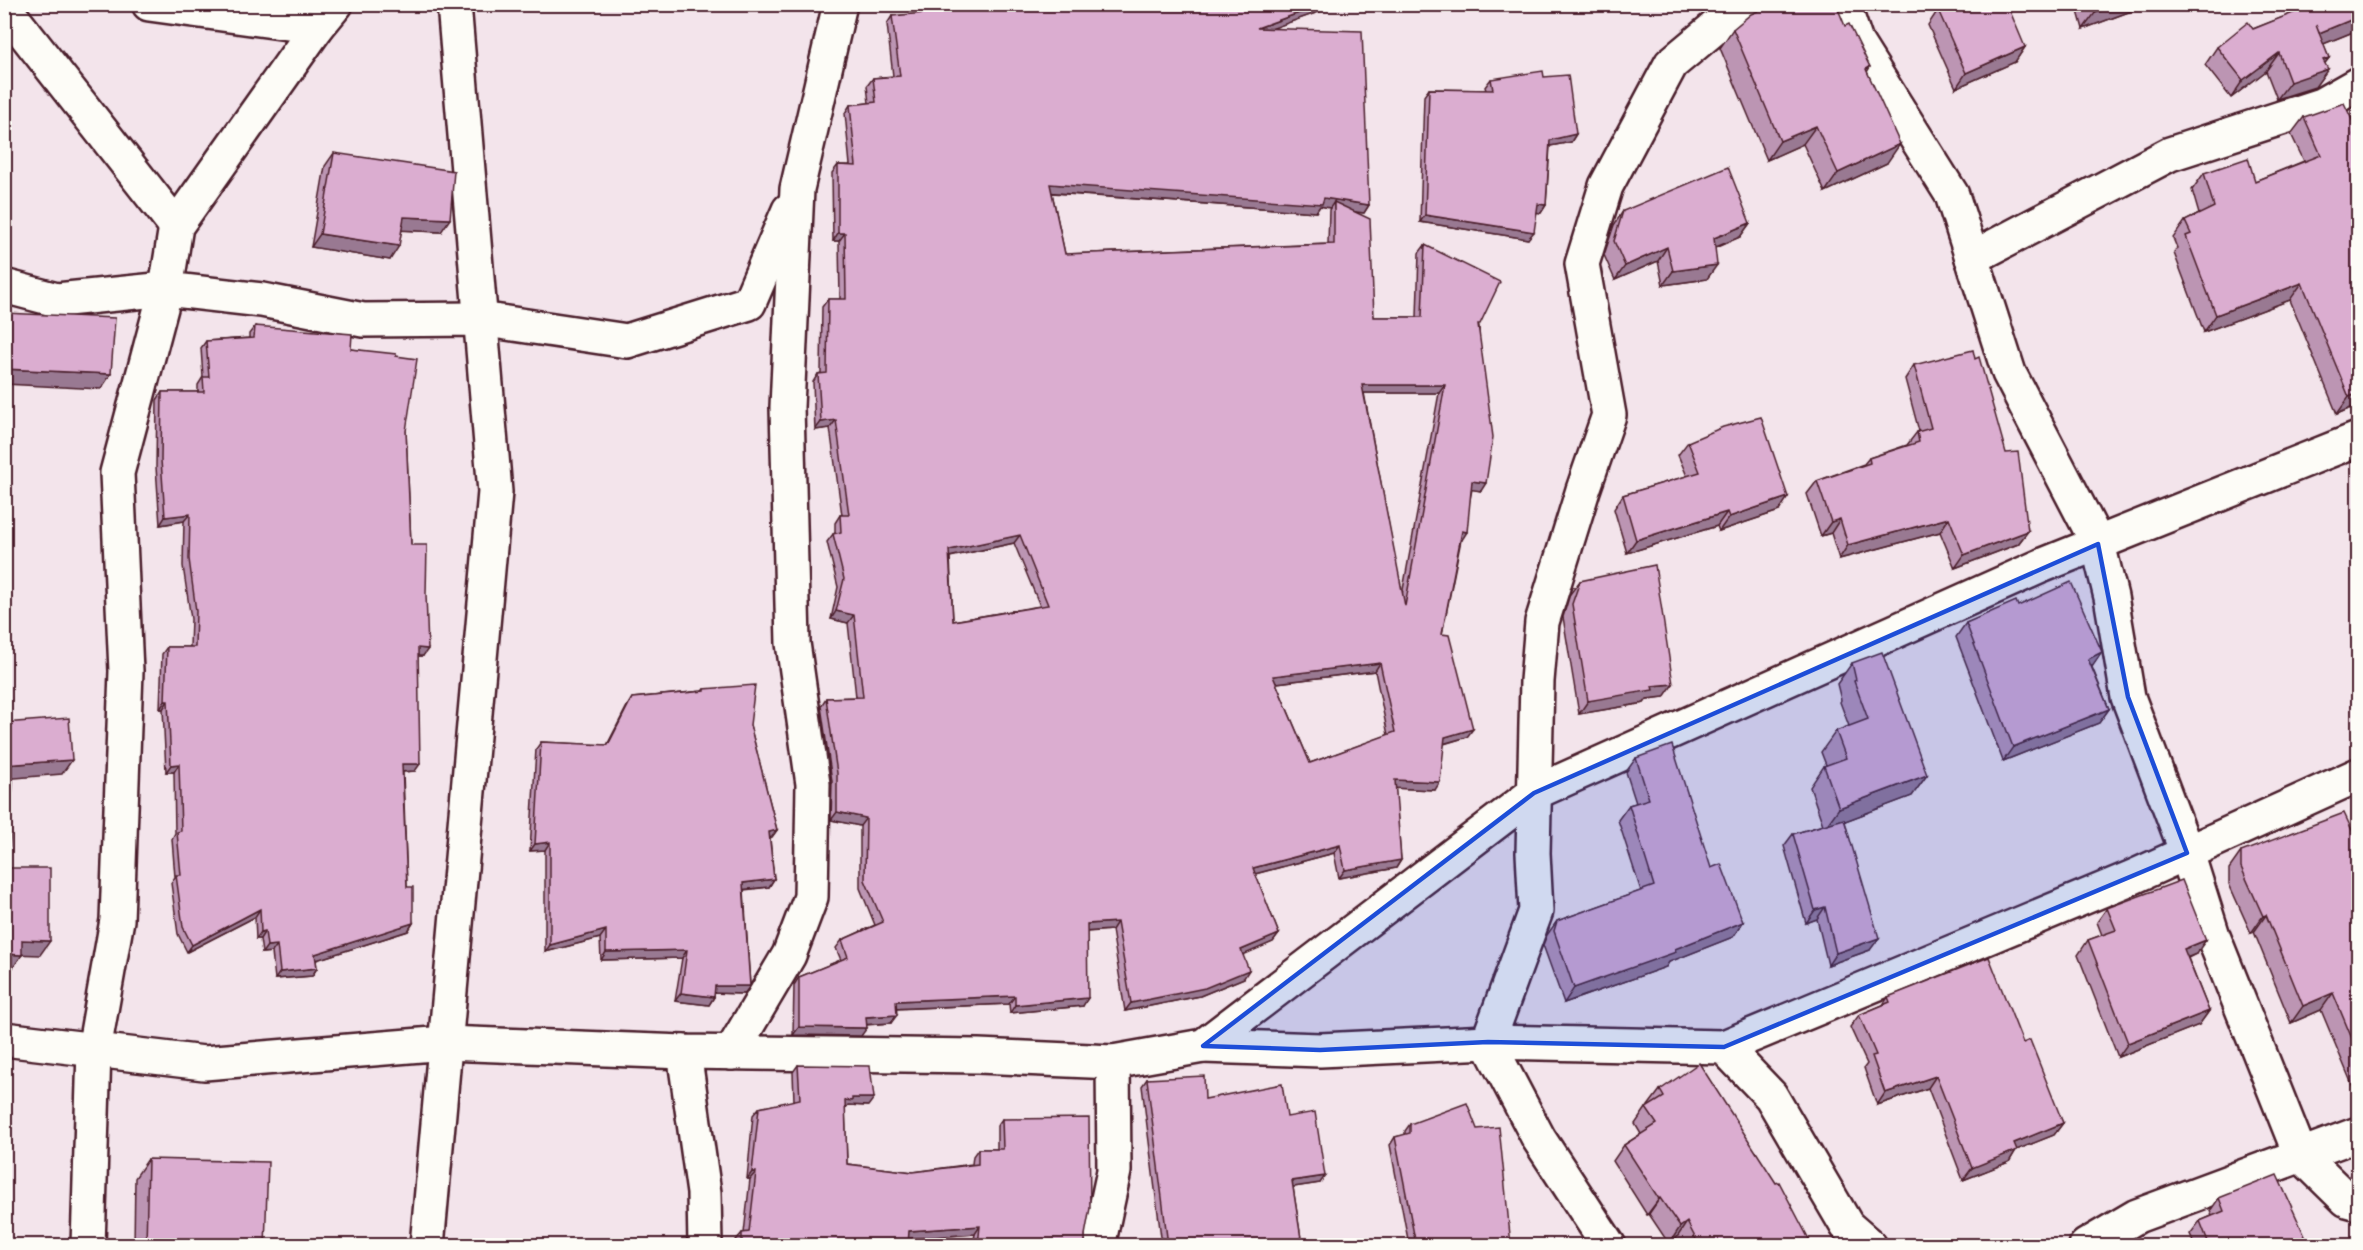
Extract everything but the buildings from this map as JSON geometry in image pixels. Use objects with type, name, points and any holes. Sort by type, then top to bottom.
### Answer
[{"type":"street","points":[[149,4],[327,16]]},
{"type":"street","points":[[427,1245],[495,492],[454,4]]},
{"type":"street","points":[[4,286],[57,300],[166,288],[262,300],[363,320],[480,319],[627,341],[749,303],[797,189],[840,4]]},
{"type":"street","points":[[1609,1245],[1539,1139],[1488,1042],[1536,911],[1533,853],[1534,793],[1537,681],[1542,622],[1609,415],[1582,264],[1606,186],[1671,64],[1743,4]]},
{"type":"street","points":[[1843,4],[1856,42],[1952,195],[2009,373],[2098,544],[2111,597],[2128,697],[2187,853],[2213,936],[2300,1154],[2347,1200],[2358,1203]]},
{"type":"street","points":[[4,7],[176,226]]},
{"type":"street","points":[[88,1245],[94,1050],[117,920],[126,671],[117,473],[166,288],[176,226],[327,16]]},
{"type":"street","points":[[1972,258],[2170,154],[2321,105],[2358,84]]},
{"type":"street","points":[[731,1053],[789,956],[811,897],[813,784],[793,643],[787,407],[797,189]]},
{"type":"street","points":[[1203,1046],[1534,793],[2042,566],[2358,439]]},
{"type":"street","points":[[4,1039],[204,1063],[445,1043],[684,1052],[978,1056],[1113,1062],[1203,1046],[1320,1050],[1488,1042],[1724,1047],[2187,853],[2358,775]]},
{"type":"street","points":[[1724,1047],[1771,1096],[1847,1226],[1870,1245]]},
{"type":"street","points":[[684,1052],[704,1193],[705,1245]]},
{"type":"street","points":[[1098,1245],[1114,1171],[1113,1062]]},
{"type":"street","points":[[2086,1245],[2137,1216],[2358,1134]]},
{"type":"highlighted area","points":[[2098,544],[2128,697],[2187,853],[1724,1047],[1488,1042],[1320,1050],[1203,1046],[1534,793]]}]
